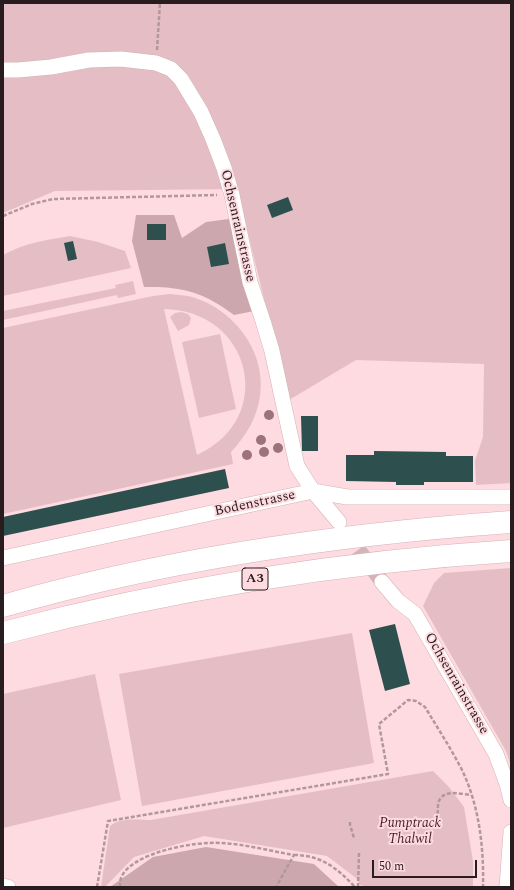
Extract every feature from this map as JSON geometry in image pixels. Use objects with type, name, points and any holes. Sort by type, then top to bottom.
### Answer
[{"type":"highway","name":"A3","points":[[3,606],[118,576],[254,550],[336,538],[409,530],[511,522]]},
{"type":"highway","name":"A3","points":[[3,633],[132,602],[272,576],[394,560],[511,551]]},
{"type":"street","name":"Ochsenrainstrasse","points":[[3,70],[51,67],[89,60],[121,60],[156,63],[171,69],[190,91],[213,139],[232,195],[247,273],[272,351],[297,466],[313,491],[339,522]]},
{"type":"street","name":"Bodenstrasse","points":[[3,558],[313,491],[347,497],[511,497]]},
{"type":"street","name":"Ochsenrainstrasse","points":[[382,582],[398,601],[415,614],[496,754],[511,800]]},
{"type":"street","points":[[507,887],[511,832]]},
{"type":"street","points":[[3,886],[8,887]]},
{"type":"path","points":[[156,63],[160,3]]},
{"type":"path","points":[[3,216],[32,204],[53,199],[232,195]]},
{"type":"path","points":[[98,887],[108,821],[388,774],[379,724],[408,700],[416,701],[425,707],[461,769],[471,795],[479,828],[483,863],[483,887]]},
{"type":"path","points":[[438,820],[439,801],[448,793],[471,795]]},
{"type":"path","points":[[350,822],[354,838]]},
{"type":"path","points":[[120,887],[122,877],[130,866],[148,856],[190,844],[209,842],[299,855],[326,861],[341,872],[355,887]]},
{"type":"path","points":[[358,887],[359,852]]},
{"type":"path","points":[[276,887],[294,855]]},
{"type":"green space","points":[[3,3],[511,3],[511,483],[476,485],[475,461],[483,437],[484,364],[356,360],[289,400],[237,189],[55,191],[3,213]]},
{"type":"green space","points":[[70,236],[98,242],[125,251],[131,268],[3,296],[3,255],[27,245]]},
{"type":"green space","points":[[133,281],[136,294],[118,298],[117,295],[3,320],[3,311],[116,288],[115,285]]},
{"type":"green space","points":[[170,294],[188,296],[204,301],[218,309],[232,320],[243,332],[252,347],[258,362],[261,379],[259,404],[250,426],[231,452],[233,464],[3,514],[3,328],[153,296]],"holes":[[[164,309],[194,314],[217,327],[234,346],[244,368],[245,393],[238,417],[222,438],[197,455]]]},
{"type":"green space","points":[[181,312],[188,314],[191,318],[189,325],[178,331],[170,317],[175,313]]},
{"type":"green space","points":[[220,334],[236,409],[199,418],[182,342]]},
{"type":"green space","points":[[511,568],[511,766],[506,751],[423,606],[434,583],[444,573]]},
{"type":"green space","points":[[352,633],[374,763],[142,806],[119,674]]},
{"type":"green space","points":[[95,674],[121,800],[3,828],[3,694]]},
{"type":"green space","name":"Pumptrack Thalwil","points":[[433,771],[449,787],[464,807],[473,861],[473,887],[369,887],[360,885],[356,878],[327,856],[204,836],[134,857],[105,887],[101,887],[110,826],[119,821],[151,820]]},
{"type":"shaded area","points":[[136,215],[174,215],[182,238],[206,222],[229,219],[254,311],[234,315],[223,307],[192,292],[181,289],[144,287],[132,241]]},
{"type":"shaded area","points":[[206,847],[314,864],[339,887],[110,887],[153,857]]},
{"type":"building","points":[[288,197],[293,210],[272,218],[267,205]]},
{"type":"building","points":[[147,224],[166,224],[166,240],[147,240]]},
{"type":"building","points":[[73,241],[77,259],[68,261],[64,243]]},
{"type":"building","points":[[225,243],[229,264],[211,267],[207,247]]},
{"type":"building","points":[[301,416],[318,416],[318,451],[302,451]]},
{"type":"building","points":[[374,451],[446,452],[446,456],[473,456],[473,482],[424,482],[424,485],[396,485],[396,482],[346,481],[346,455],[374,455]]},
{"type":"building","points":[[225,469],[229,488],[3,536],[3,517]]},
{"type":"building","points":[[395,624],[410,684],[385,691],[369,630]]},
{"type":"tunnel","points":[[345,531],[382,582]]}]
